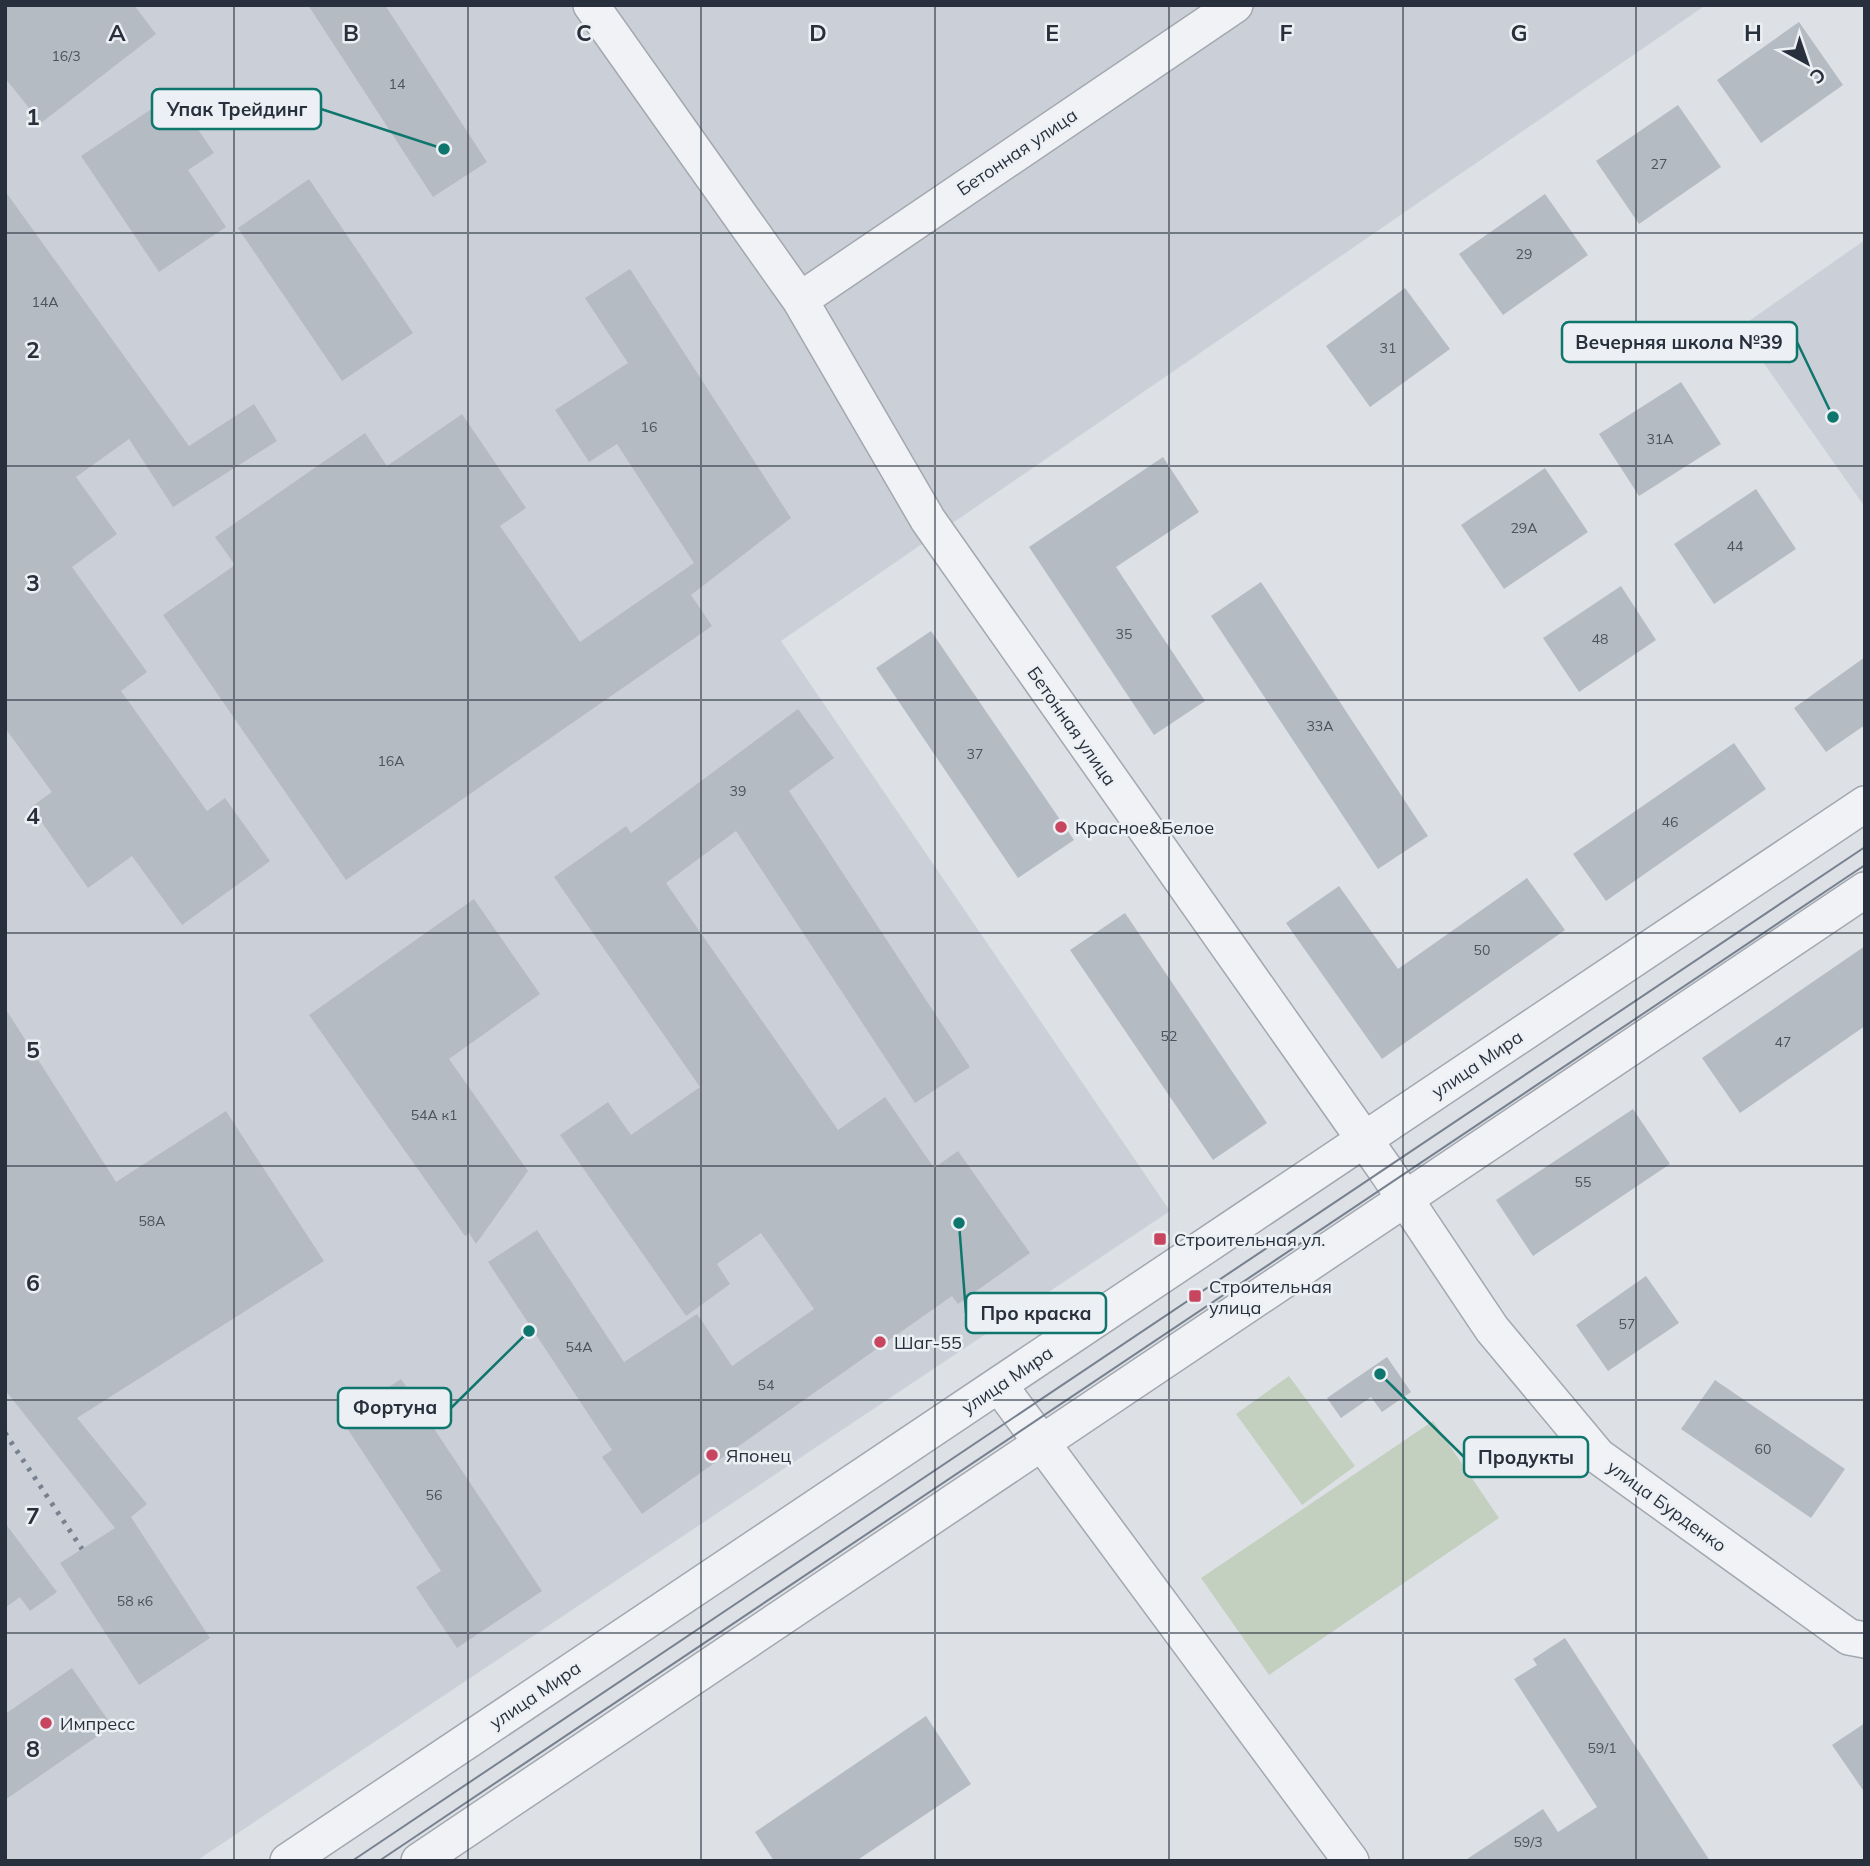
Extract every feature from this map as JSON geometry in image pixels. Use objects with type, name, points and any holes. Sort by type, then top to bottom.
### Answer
[{"type":"street","name":"Бетонная улица","points":[[591,5],[800,300],[928,520],[1404,1200]]},
{"type":"street","name":"Бетонная улица","points":[[800,300],[1235,5]]},
{"type":"street","name":"улица Мира","points":[[288,1861],[1865,804]]},
{"type":"street","points":[[419,1861],[1865,890]]},
{"type":"street","name":"улица Бурденко","points":[[1404,1200],[1493,1329],[1598,1456],[1849,1637],[1865,1640]]},
{"type":"street","points":[[999,1385],[1351,1861]]},
{"type":"shaded area","points":[[5,5],[1706,5],[781,641],[1170,1211],[196,1861],[5,1861]]},
{"type":"shaded area","points":[[1865,240],[1865,507],[1739,328]]},
{"type":"green space","points":[[1289,1376],[1355,1466],[1302,1505],[1236,1414]]},
{"type":"green space","points":[[1433,1421],[1499,1518],[1269,1675],[1201,1578]]},
{"type":"building","points":[[5,5],[134,5],[156,34],[41,123],[5,78]]},
{"type":"building","points":[[308,5],[385,5],[487,162],[433,197]]},
{"type":"building","points":[[1799,22],[1843,85],[1761,143],[1717,80]]},
{"type":"building","points":[[174,94],[214,153],[188,170],[226,227],[159,272],[81,156]]},
{"type":"building","points":[[1678,105],[1721,167],[1639,224],[1596,161]]},
{"type":"building","points":[[309,179],[413,333],[342,381],[238,228]]},
{"type":"building","points":[[5,191],[189,446],[254,404],[277,441],[173,507],[129,439],[76,477],[117,534],[72,567],[147,672],[121,691],[207,811],[225,798],[270,861],[182,925],[132,856],[88,888],[31,807],[52,792],[5,728]]},
{"type":"building","points":[[1545,194],[1588,255],[1503,315],[1459,254]]},
{"type":"building","points":[[630,269],[791,518],[691,595],[712,626],[346,880],[163,615],[235,565],[215,537],[365,433],[387,466],[462,414],[526,508],[500,526],[580,642],[694,563],[617,444],[589,462],[555,410],[628,363],[585,298]]},
{"type":"building","points":[[1405,288],[1450,349],[1370,407],[1326,346]]},
{"type":"building","points":[[1681,382],[1721,444],[1639,496],[1599,434]]},
{"type":"building","points":[[1163,457],[1199,512],[1116,567],[1205,701],[1154,735],[1029,547]]},
{"type":"building","points":[[1545,468],[1588,532],[1504,589],[1461,525]]},
{"type":"building","points":[[1756,489],[1796,549],[1714,604],[1674,544]]},
{"type":"building","points":[[1261,582],[1428,836],[1378,869],[1211,616]]},
{"type":"building","points":[[1621,586],[1656,640],[1579,692],[1543,638]]},
{"type":"building","points":[[931,631],[1074,840],[1018,878],[876,668]]},
{"type":"building","points":[[1865,657],[1865,725],[1826,752],[1794,708]]},
{"type":"building","points":[[798,709],[834,758],[789,791],[970,1067],[915,1103],[736,831],[666,883],[838,1130],[885,1097],[934,1168],[958,1151],[1030,1253],[958,1304],[952,1296],[642,1514],[602,1457],[612,1450],[488,1262],[537,1230],[624,1362],[697,1314],[732,1366],[814,1309],[761,1233],[717,1264],[730,1284],[686,1316],[560,1135],[608,1102],[631,1135],[700,1087],[554,877],[626,826],[631,833]]},
{"type":"building","points":[[1734,743],[1766,789],[1606,901],[1573,854]]},
{"type":"building","points":[[1527,878],[1565,930],[1382,1059],[1286,923],[1339,886],[1398,969]]},
{"type":"building","points":[[474,899],[540,994],[449,1059],[528,1171],[476,1244],[469,1233],[465,1236],[309,1015]]},
{"type":"building","points":[[1125,913],[1267,1123],[1213,1160],[1070,950]]},
{"type":"building","points":[[1865,946],[1865,1026],[1740,1113],[1702,1058]]},
{"type":"building","points":[[5,1008],[116,1182],[226,1111],[324,1261],[77,1418],[147,1504],[131,1517],[210,1638],[139,1685],[60,1563],[115,1528],[5,1390]]},
{"type":"building","points":[[1633,1109],[1670,1164],[1533,1256],[1496,1200]]},
{"type":"building","points":[[1646,1276],[1679,1323],[1608,1371],[1576,1325]]},
{"type":"building","points":[[1387,1357],[1411,1392],[1382,1412],[1371,1397],[1341,1418],[1327,1398]]},
{"type":"building","points":[[401,1379],[542,1591],[457,1648],[416,1587],[441,1571],[341,1419]]},
{"type":"building","points":[[1715,1380],[1845,1469],[1811,1518],[1681,1429]]},
{"type":"building","points":[[5,1523],[57,1592],[30,1611],[20,1597],[5,1608]]},
{"type":"building","points":[[1565,1638],[1710,1861],[1464,1861],[1543,1809],[1558,1832],[1597,1807],[1514,1679],[1537,1665],[1533,1659]]},
{"type":"building","points":[[72,1668],[112,1726],[5,1800],[5,1714]]},
{"type":"building","points":[[926,1716],[971,1784],[856,1861],[774,1861],[755,1832]]},
{"type":"building","points":[[1865,1723],[1865,1793],[1832,1745]]},
{"type":"tram line","points":[[352,1861],[1865,847]]},
{"type":"tram line","points":[[379,1861],[1865,865]]},
{"type":"railway","points":[[5,1433],[82,1549]]},
{"type":"place","name":"Упак Трейдинг","points":[[444,149]]},
{"type":"place","name":"Вечерняя школа №39","points":[[1833,417]]},
{"type":"place","name":"Красное&Белое","points":[[1061,827]]},
{"type":"place","name":"Про краска","points":[[959,1223]]},
{"type":"place","name":"Строительная ул.","points":[[1160,1239]]},
{"type":"place","name":"Строительная улица","points":[[1195,1296]]},
{"type":"place","name":"Фортуна","points":[[529,1331]]},
{"type":"place","name":"Шаг-55","points":[[880,1342]]},
{"type":"place","name":"Продукты","points":[[1380,1374]]},
{"type":"place","name":"Японец","points":[[712,1455]]},
{"type":"place","name":"Импресс","points":[[46,1723]]}]
